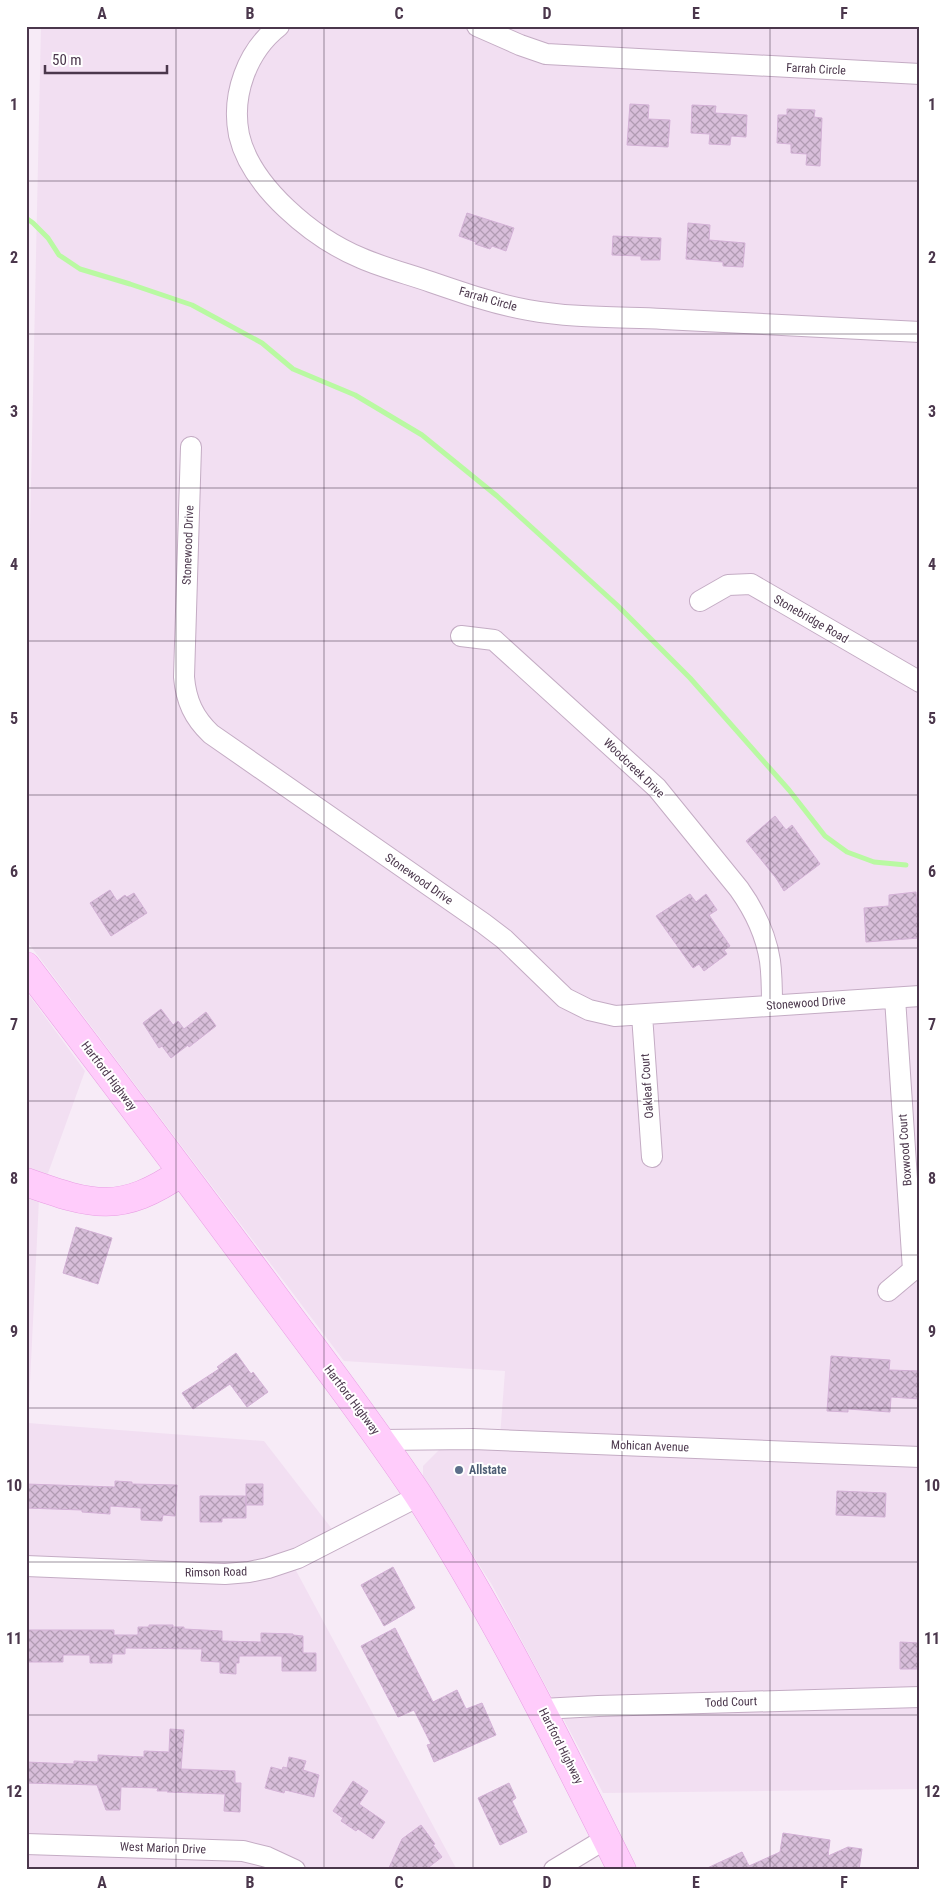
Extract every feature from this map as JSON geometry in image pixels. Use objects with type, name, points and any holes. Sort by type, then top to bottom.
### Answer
[{"type":"main road","name":"Hartford Highway","points":[[26,966],[381,1440],[419,1496],[509,1647],[622,1870]]},
{"type":"main road","points":[[26,1182],[77,1198],[106,1202],[125,1200],[144,1194],[182,1172]]},
{"type":"street","name":"Farrah Circle","points":[[280,26],[263,41],[251,57],[243,75],[238,98],[239,132],[242,146],[251,165],[268,189],[290,213],[328,240],[360,258],[488,301],[550,313],[920,332]]},
{"type":"street","name":"Farrah Circle","points":[[477,26],[546,54],[920,74]]},
{"type":"street","name":"Stonewood Drive","points":[[191,447],[184,677],[187,699],[196,718],[212,734],[483,923],[504,940],[564,998],[576,1005],[602,1014],[615,1016],[920,996]]},
{"type":"street","name":"Stonebridge Road","points":[[700,601],[728,585],[751,584],[920,682]]},
{"type":"street","name":"Woodcreek Drive","points":[[461,636],[494,640],[658,788],[751,906],[761,929],[770,960],[772,1005]]},
{"type":"street","name":"Boxwood Court","points":[[888,1291],[913,1270],[895,998]]},
{"type":"street","name":"Oakleaf Court","points":[[642,1015],[652,1157]]},
{"type":"street","name":"Mohican Avenue","points":[[381,1440],[473,1439],[920,1456]]},
{"type":"street","name":"Rimson Road","points":[[26,1566],[225,1574],[248,1572],[268,1568],[298,1558],[419,1496]]},
{"type":"street","name":"Todd Court","points":[[542,1709],[920,1697]]},
{"type":"street","points":[[554,1870],[607,1838]]},
{"type":"street","name":"West Marion Drive","points":[[26,1844],[243,1851],[267,1857],[296,1870]]},
{"type":"shaded area","points":[[41,26],[920,26],[920,1789],[603,1793],[492,1585],[423,1476],[423,1466],[440,1449],[448,1447],[499,1450],[505,1371],[344,1361],[26,940],[26,715]]},
{"type":"shaded area","points":[[26,991],[85,1071],[47,1176],[26,1169]]},
{"type":"shaded area","points":[[26,1194],[39,1199],[28,1423],[264,1441],[332,1529],[286,1552],[457,1870],[26,1870]]},
{"type":"building","points":[[630,104],[649,105],[648,119],[670,120],[668,147],[627,145]]},
{"type":"building","points":[[692,105],[716,106],[715,113],[747,115],[746,137],[731,136],[730,145],[709,144],[710,134],[691,133]]},
{"type":"building","points":[[787,109],[815,110],[814,117],[822,118],[820,166],[806,165],[807,154],[791,153],[791,144],[777,143],[778,115],[787,115]]},
{"type":"building","points":[[467,213],[514,228],[506,251],[492,246],[490,249],[459,236]]},
{"type":"building","points":[[688,223],[710,225],[709,240],[745,243],[743,267],[723,266],[723,262],[686,259]]},
{"type":"building","points":[[613,236],[661,238],[660,260],[641,260],[641,256],[612,255]]},
{"type":"building","points":[[775,816],[786,830],[792,825],[820,864],[784,891],[746,841]]},
{"type":"building","points":[[110,890],[117,901],[125,895],[127,897],[134,893],[147,913],[111,936],[90,903]]},
{"type":"building","points":[[916,892],[919,938],[866,942],[864,908],[889,906],[889,895]]},
{"type":"building","points":[[690,894],[696,902],[706,894],[717,910],[709,915],[730,946],[724,950],[727,954],[704,971],[699,964],[693,968],[656,916]]},
{"type":"building","points":[[161,1009],[173,1025],[178,1021],[184,1029],[206,1012],[216,1026],[171,1058],[162,1046],[159,1048],[143,1023]]},
{"type":"building","points":[[76,1227],[112,1238],[98,1284],[63,1273]]},
{"type":"building","points":[[236,1353],[251,1374],[253,1372],[268,1392],[247,1407],[230,1384],[193,1409],[182,1393],[219,1369],[217,1367]]},
{"type":"building","points":[[831,1356],[890,1360],[889,1370],[920,1371],[920,1399],[891,1397],[890,1412],[848,1409],[848,1412],[827,1411]]},
{"type":"building","points":[[115,1481],[132,1482],[132,1484],[177,1485],[175,1516],[163,1515],[162,1521],[141,1520],[141,1508],[110,1506],[110,1514],[82,1512],[82,1510],[26,1508],[26,1484],[115,1487]]},
{"type":"building","points":[[246,1484],[263,1484],[263,1505],[246,1505]]},
{"type":"building","points":[[837,1491],[886,1493],[885,1517],[836,1515]]},
{"type":"building","points":[[200,1496],[246,1496],[246,1518],[222,1518],[222,1522],[200,1522]]},
{"type":"building","points":[[393,1567],[415,1608],[384,1626],[361,1585]]},
{"type":"building","points":[[149,1625],[173,1625],[173,1627],[184,1627],[184,1629],[222,1631],[222,1641],[261,1642],[261,1633],[303,1636],[303,1653],[316,1653],[316,1671],[282,1671],[282,1656],[239,1656],[239,1663],[236,1663],[236,1674],[220,1673],[220,1662],[201,1661],[202,1649],[125,1648],[125,1654],[112,1654],[112,1663],[90,1663],[90,1655],[63,1655],[63,1662],[26,1662],[26,1630],[114,1630],[114,1635],[138,1635],[138,1627],[149,1627]]},
{"type":"building","points":[[395,1628],[433,1702],[457,1690],[466,1709],[482,1703],[496,1735],[434,1762],[427,1745],[431,1744],[414,1710],[398,1717],[361,1646]]},
{"type":"building","points":[[900,1642],[920,1643],[920,1669],[900,1669]]},
{"type":"building","points":[[170,1729],[184,1730],[181,1769],[235,1771],[235,1783],[241,1783],[240,1812],[224,1811],[225,1794],[167,1792],[157,1791],[158,1788],[121,1787],[120,1810],[106,1810],[97,1785],[26,1783],[26,1762],[74,1764],[74,1761],[98,1762],[98,1755],[144,1757],[144,1751],[169,1752]]},
{"type":"building","points":[[289,1757],[306,1761],[303,1770],[319,1775],[314,1797],[285,1790],[284,1793],[265,1788],[271,1767],[282,1770],[283,1767],[287,1768]]},
{"type":"building","points":[[353,1781],[368,1791],[359,1804],[385,1822],[373,1839],[341,1821],[343,1818],[333,1811]]},
{"type":"building","points":[[509,1783],[516,1798],[512,1801],[527,1832],[500,1845],[478,1798]]},
{"type":"building","points":[[421,1825],[442,1857],[425,1870],[388,1870],[402,1839]]},
{"type":"building","points":[[783,1833],[830,1840],[828,1856],[848,1847],[862,1849],[859,1870],[703,1870],[742,1852],[749,1866],[780,1852]]},
{"type":"waterway","points":[[26,218],[48,238],[59,255],[80,269],[192,305],[262,343],[293,369],[355,395],[422,435],[497,496],[617,605],[690,678],[789,790],[825,836],[847,852],[874,862],[906,865]]},
{"type":"place","name":"Allstate","points":[[459,1470]]}]
